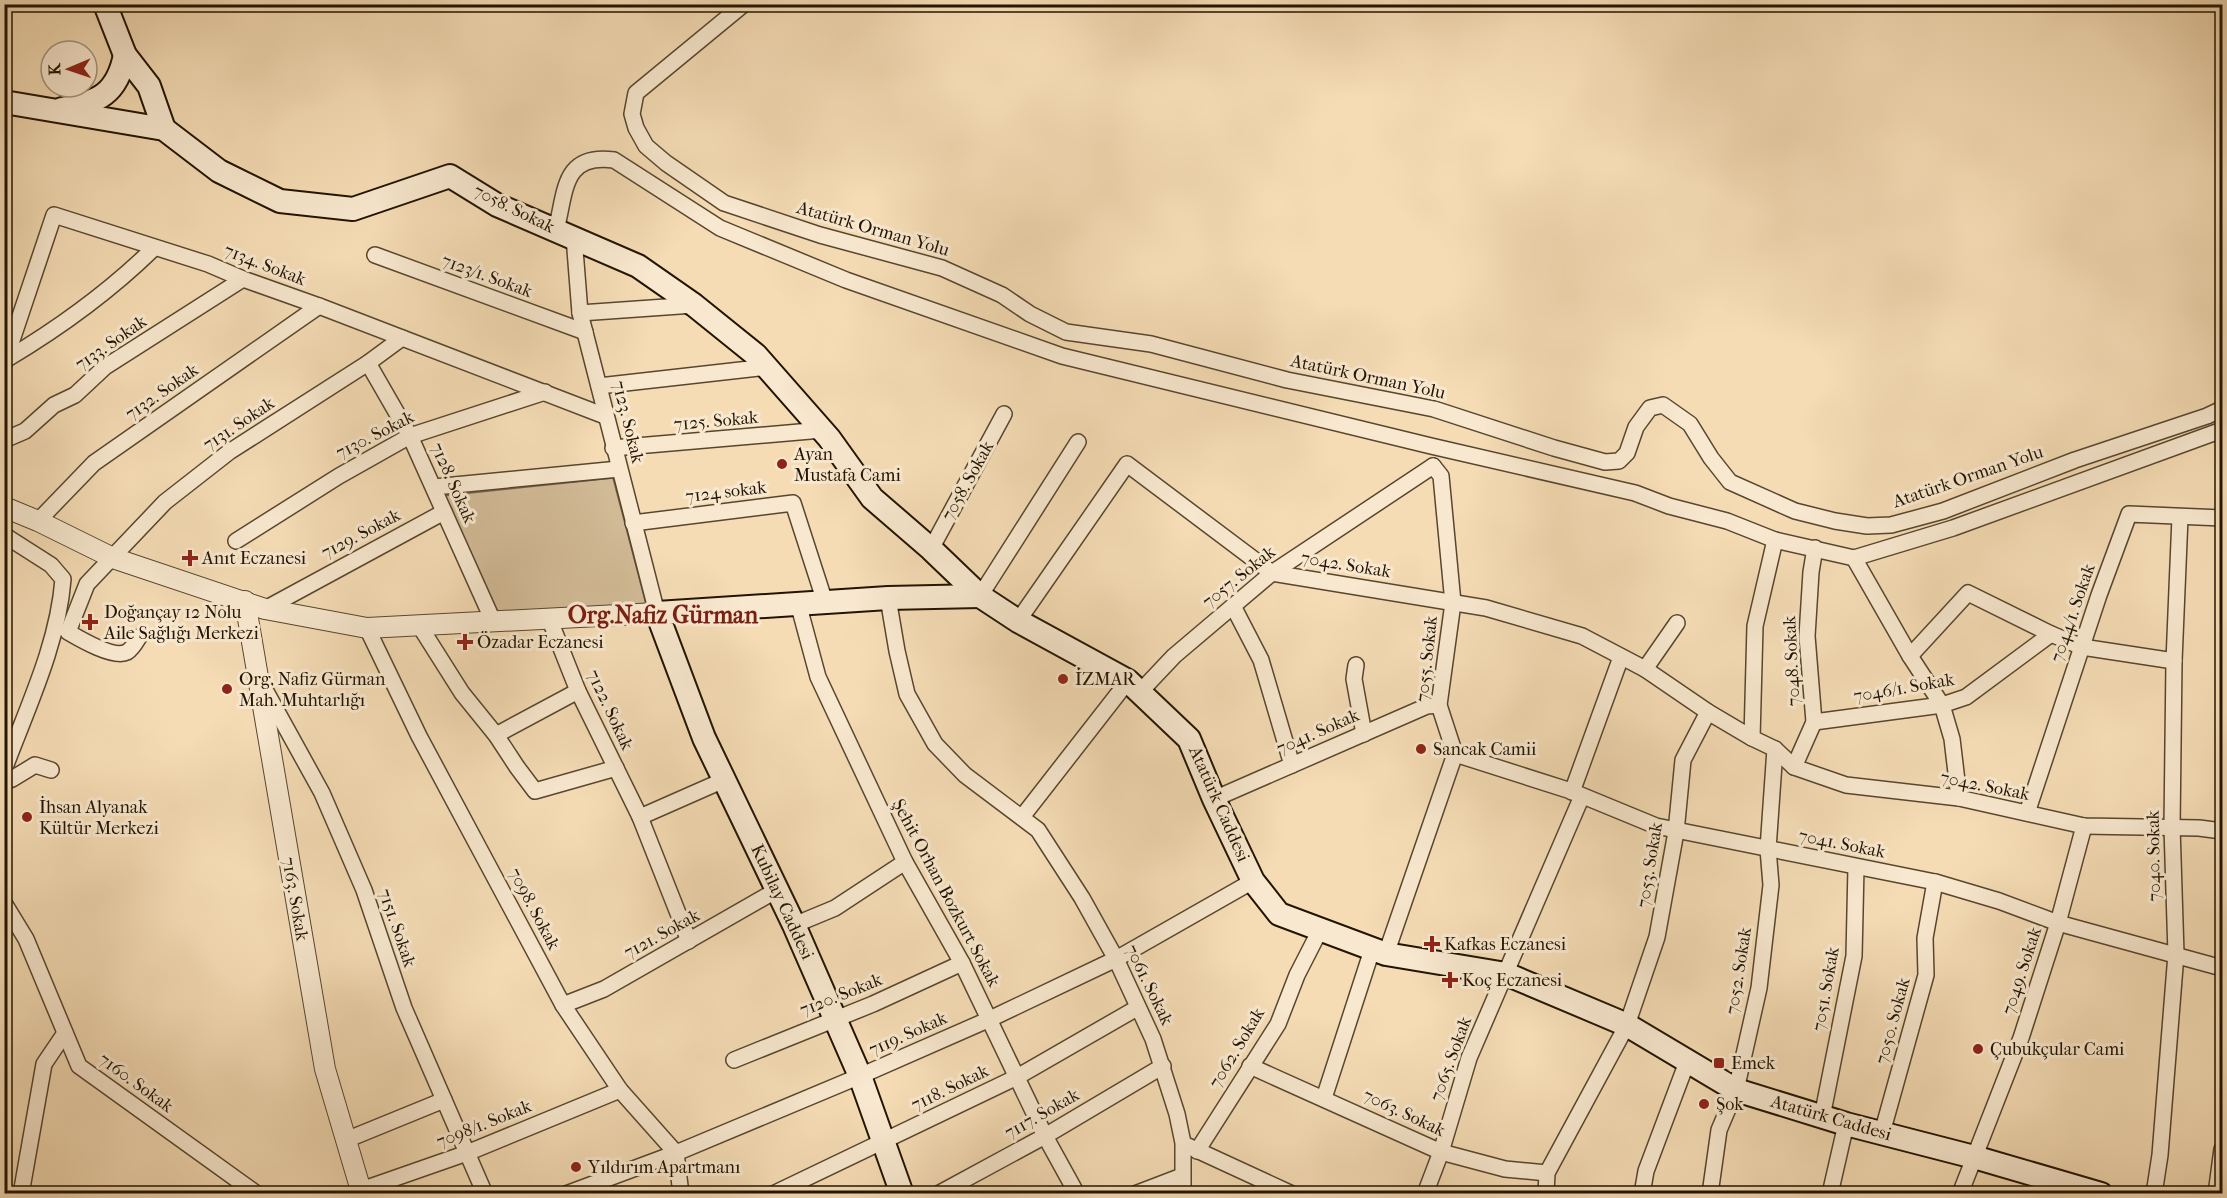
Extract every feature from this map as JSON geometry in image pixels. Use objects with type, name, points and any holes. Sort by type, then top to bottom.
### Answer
[{"type":"main road","points":[[105,4],[125,55],[149,86],[164,129]]},
{"type":"main road","points":[[50,111],[89,104],[100,97],[111,88],[121,73],[125,55]]},
{"type":"main road","points":[[97,119],[140,111],[148,96],[149,86]]},
{"type":"main road","name":"7058. Sokak","points":[[4,102],[164,129],[219,171],[280,201],[353,209],[450,176],[497,205],[638,266],[694,305],[756,355],[822,430],[872,498],[931,549],[980,596]]},
{"type":"main road","points":[[657,613],[888,598],[980,596]]},
{"type":"main road","name":"Atatürk Caddesi","points":[[980,596],[1018,621],[1134,686],[1189,739],[1214,799],[1253,881],[1278,915],[1379,952],[1506,974],[1627,1025],[1736,1090],[1846,1124],[1974,1157],[2063,1188],[2101,1194]]},
{"type":"main road","name":"Kubilay Caddesi","points":[[657,613],[704,738],[836,1018],[860,1076],[902,1194]]},
{"type":"street","name":"Atatürk Orman Yolu","points":[[744,4],[636,93],[633,114],[636,128],[646,146],[666,163],[724,202],[820,236],[942,267],[1002,295],[1030,314],[1066,332],[1151,344],[1287,380],[1434,409],[1605,462],[1619,461],[1627,453],[1636,427],[1650,408],[1663,405],[1690,423],[1711,458],[1730,482],[1795,511],[1867,526],[1891,525],[1943,511],[2075,460],[2223,409]]},
{"type":"street","name":"7123. Sokak","points":[[657,613],[605,416],[580,313],[565,234],[562,201],[571,173],[581,163],[597,158],[614,160],[720,228],[846,280],[1062,356],[1635,493],[1775,540],[1854,558]]},
{"type":"street","name":"7134. Sokak","points":[[6,362],[54,215],[208,264],[605,416]]},
{"type":"street","points":[[6,362],[93,301],[154,248]]},
{"type":"street","name":"7123/1. Sokak","points":[[375,255],[585,332]]},
{"type":"street","name":"7133. Sokak","points":[[4,440],[25,431],[54,405],[75,395],[105,367],[243,279]]},
{"type":"street","points":[[580,313],[694,305]]},
{"type":"street","name":"7132. Sokak","points":[[38,521],[94,463],[318,306]]},
{"type":"street","name":"7131. Sokak","points":[[139,637],[129,651],[120,654],[88,644],[68,632],[87,584],[165,502],[229,452],[368,363],[402,338]]},
{"type":"street","name":"7128. Sokak","points":[[368,363],[410,436],[494,623]]},
{"type":"street","points":[[599,386],[766,367]]},
{"type":"street","name":"7130. Sokak","points":[[236,541],[339,476],[410,436],[545,392]]},
{"type":"street","name":"7058. Sokak","points":[[931,549],[1005,414]]},
{"type":"street","name":"7125. Sokak","points":[[613,448],[822,430]]},
{"type":"street","points":[[1959,798],[1952,740],[1942,705],[1910,656],[1854,558],[1963,524],[2223,430]]},
{"type":"street","points":[[980,596],[1078,442]]},
{"type":"street","points":[[1433,466],[1436,447]]},
{"type":"street","name":"7042. Sokak","points":[[1018,621],[1127,464],[1272,573],[1486,608],[1582,636],[1644,669],[1708,712],[1775,749],[1794,767],[1846,785],[1959,798],[2084,826],[2172,827],[2223,831]]},
{"type":"street","name":"7057. Sokak","points":[[1134,686],[1174,656],[1272,573],[1433,466]]},
{"type":"street","name":"7055. Sokak","points":[[1433,466],[1442,476],[1453,603],[1439,705],[1455,754]]},
{"type":"street","points":[[434,487],[619,469]]},
{"type":"street","name":"7124 sokak","points":[[633,523],[793,503],[825,602]]},
{"type":"street","points":[[4,507],[113,558],[265,609],[367,628],[657,613]]},
{"type":"street","name":"7129. Sokak","points":[[265,609],[444,512]]},
{"type":"street","name":"7044/1. Sokak","points":[[2027,813],[2129,514],[2223,518]]},
{"type":"street","name":"7040. Sokak","points":[[2154,1194],[2160,1155],[2176,954],[2172,827],[2174,661],[2180,517]]},
{"type":"street","points":[[4,535],[51,565],[63,579],[50,648],[4,770]]},
{"type":"street","points":[[1752,738],[1755,626],[1775,540]]},
{"type":"street","name":"7048. Sokak","points":[[1794,767],[1814,722],[1806,636],[1815,548]]},
{"type":"street","points":[[1910,656],[1968,593],[2082,647],[2174,661]]},
{"type":"street","name":"7061. Sokak","points":[[888,598],[907,694],[935,744],[965,775],[1038,830],[1082,898],[1116,959],[1153,1039],[1178,1114],[1183,1143],[1183,1194]]},
{"type":"street","name":"7163. Sokak","points":[[245,602],[261,681],[277,796],[325,1069],[362,1192]]},
{"type":"street","name":"Şehit Orhan Bozkurt Sokak","points":[[798,603],[818,677],[905,862],[962,963],[1045,1136],[1077,1194]]},
{"type":"street","points":[[1233,606],[1261,660],[1292,765]]},
{"type":"street","name":"7122. Sokak","points":[[549,618],[578,691],[640,817],[689,941]]},
{"type":"street","points":[[1644,669],[1677,623]]},
{"type":"street","points":[[419,625],[462,693],[496,735],[535,791],[616,768]]},
{"type":"street","name":"7098. Sokak","points":[[367,628],[419,736],[563,1005],[620,1090],[676,1153]]},
{"type":"street","name":"7046/1. Sokak","points":[[1814,722],[1942,705],[1966,697],[2051,634]]},
{"type":"street","name":"7065. Sokak","points":[[1425,1194],[1441,1152],[1469,1059],[1506,974],[1577,794],[1621,657]]},
{"type":"street","points":[[1356,664],[1354,679],[1364,734]]},
{"type":"street","name":"7151. Sokak","points":[[261,681],[322,793],[364,890],[404,1008],[485,1194]]},
{"type":"street","points":[[1022,817],[1134,686]]},
{"type":"street","points":[[496,735],[578,691]]},
{"type":"street","name":"7041. Sokak","points":[[1214,799],[1427,706],[1439,705]]},
{"type":"street","name":"7053. Sokak","points":[[1547,1173],[1627,1025],[1657,937],[1676,832],[1683,760],[1708,712]]},
{"type":"street","name":"7052. Sokak","points":[[1710,1194],[1719,1130],[1736,1090],[1759,988],[1771,885],[1768,849],[1775,749]]},
{"type":"street","points":[[1324,1098],[1455,754]]},
{"type":"street","name":"7041. Sokak","points":[[1455,754],[1577,794],[1676,832],[1935,882],[2000,901],[2058,923],[2223,968]]},
{"type":"street","points":[[4,782],[35,765],[51,770]]},
{"type":"street","points":[[640,817],[724,780]]},
{"type":"street","name":"7049. Sokak","points":[[1960,1194],[2021,1038],[2058,923],[2084,826]]},
{"type":"street","points":[[794,925],[836,908],[905,862]]},
{"type":"street","name":"7051. Sokak","points":[[1822,1117],[1854,956],[1856,867]]},
{"type":"street","name":"7119. Sokak","points":[[566,1194],[676,1153],[990,1019],[1116,959],[1253,881]]},
{"type":"street","name":"7050. Sokak","points":[[1882,1133],[1926,975],[1925,938],[1935,882]]},
{"type":"street","name":"7121. Sokak","points":[[563,1005],[604,989],[777,890]]},
{"type":"street","name":"7160. Sokak","points":[[4,903],[26,939],[79,1066],[257,1194]]},
{"type":"street","name":"7062. Sokak","points":[[1197,1151],[1278,1024],[1296,975],[1320,930]]},
{"type":"street","name":"7120. Sokak","points":[[734,1060],[873,1004],[962,963]]},
{"type":"street","name":"7118. Sokak","points":[[773,1194],[1017,1077],[1137,1008]]},
{"type":"street","points":[[21,1194],[44,1064],[65,1033]]},
{"type":"street","points":[[1642,1194],[1646,1171],[1687,1062]]},
{"type":"street","name":"7117. Sokak","points":[[938,1194],[1045,1136],[1163,1066]]},
{"type":"street","name":"7063. Sokak","points":[[1250,1066],[1441,1152],[1505,1169],[1547,1173]]},
{"type":"street","name":"7098/1. Sokak","points":[[362,1192],[467,1153],[620,1090]]},
{"type":"street","points":[[346,1140],[444,1100]]},
{"type":"street","points":[[1830,1194],[1846,1124]]},
{"type":"street","points":[[1183,1143],[1292,1194]]},
{"type":"street","points":[[2216,1194],[2223,1149]]},
{"type":"street","points":[[676,1153],[681,1194]]},
{"type":"street","points":[[1546,1194],[1547,1173]]},
{"type":"street","points":[[1135,1194],[1182,1176]]},
{"type":"shaded area","points":[[613,478],[646,604],[494,614],[442,496]]},
{"type":"place","name":"Ayan Mustafa Cami","points":[[782,464]]},
{"type":"place","name":"Anıt Eczanesi","points":[[190,558]]},
{"type":"place","name":"Doğançay 12 Nolu Aile Sağlığı Merkezi","points":[[90,622]]},
{"type":"place","name":"Özadar Eczanesi","points":[[465,642]]},
{"type":"place","name":"İZMAR","points":[[1063,679]]},
{"type":"place","name":"Org. Nafiz Gürman Mah. Muhtarlığı","points":[[227,689]]},
{"type":"place","name":"Sancak Camii","points":[[1421,749]]},
{"type":"place","name":"İhsan Alyanak Kültür Merkezi","points":[[27,817]]},
{"type":"place","name":"Kafkas Eczanesi","points":[[1432,944]]},
{"type":"place","name":"Koç Eczanesi","points":[[1450,980]]},
{"type":"place","name":"Çubukçular Cami","points":[[1978,1049]]},
{"type":"place","name":"Emek","points":[[1719,1063]]},
{"type":"place","name":"Şok","points":[[1704,1104]]},
{"type":"place","name":"Yıldırım Apartmanı","points":[[576,1167]]},
{"type":"district","name":"Org.Nafiz Gürman","points":[[663,615]]}]
